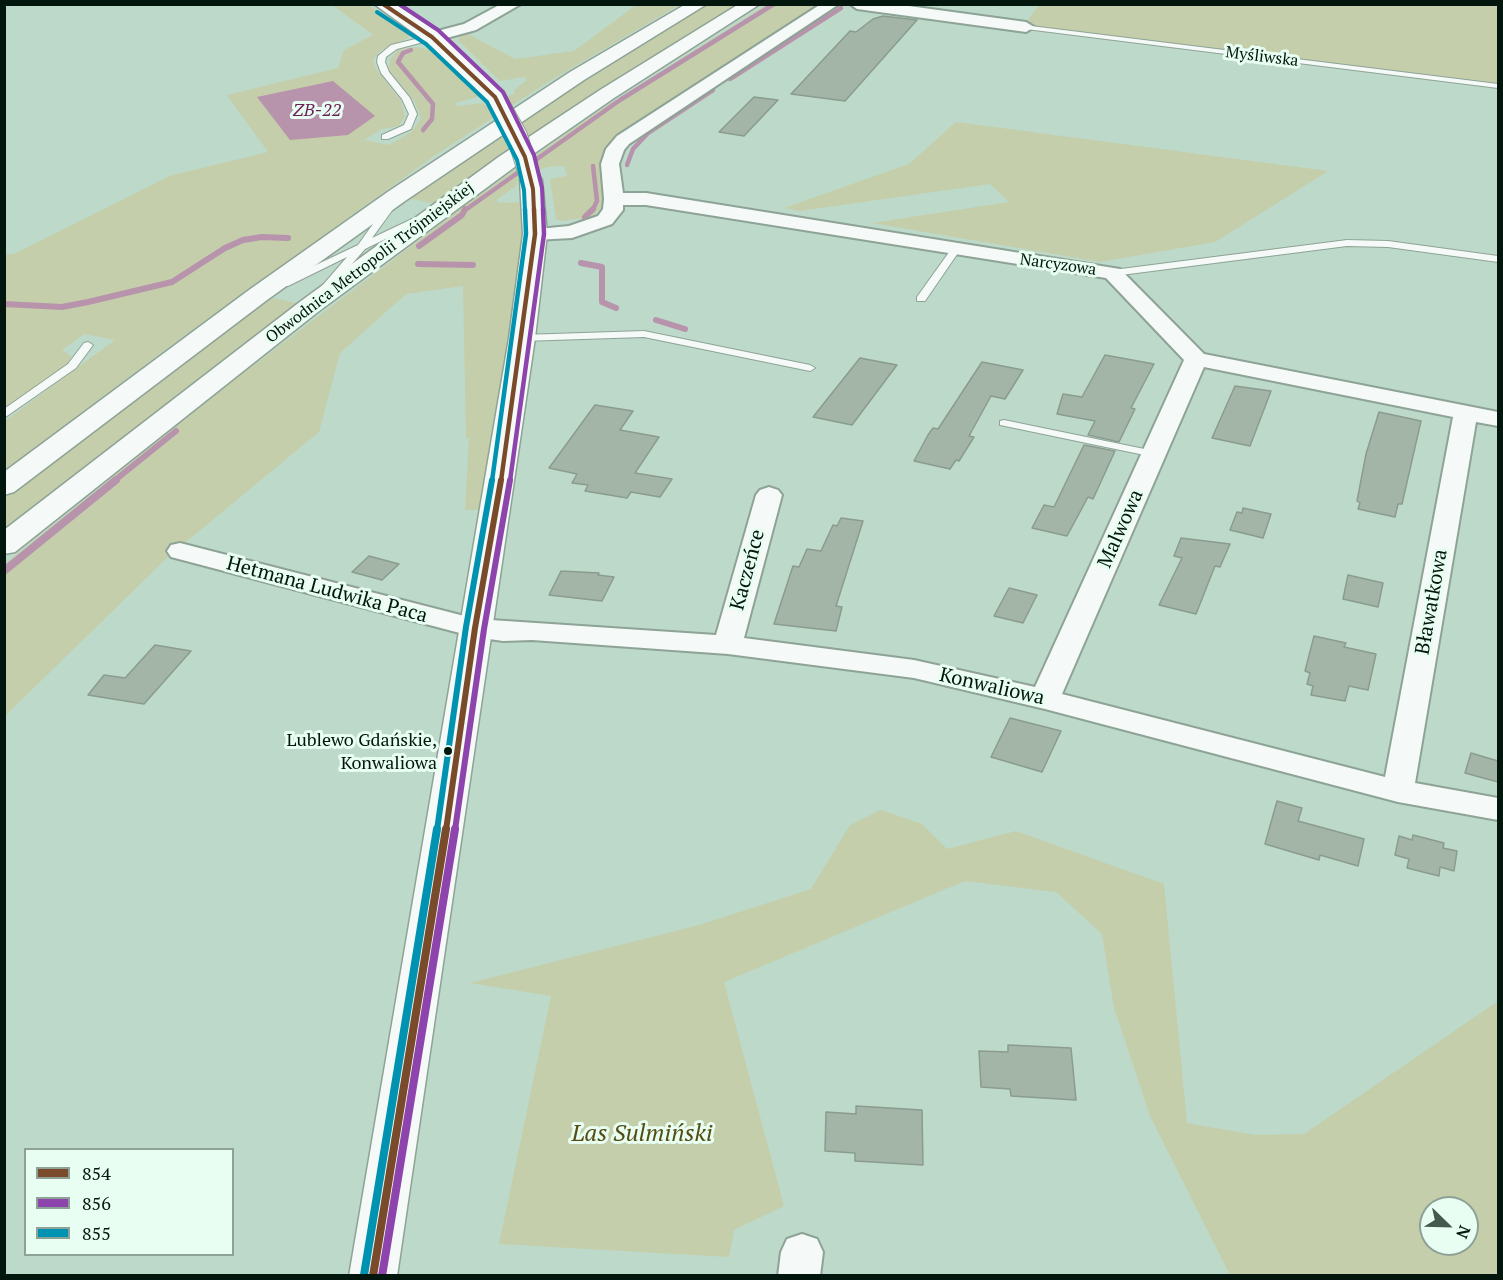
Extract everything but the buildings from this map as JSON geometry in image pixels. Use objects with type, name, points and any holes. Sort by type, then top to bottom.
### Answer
[{"type":"main road","points":[[373,1275],[448,817],[475,628],[498,501],[535,234],[531,180],[517,136],[495,97],[484,84],[432,37],[382,4]]},
{"type":"main road","name":"Obwodnica Metropolii Trójmiejskiej","points":[[4,486],[258,295],[397,196],[577,76],[699,4]]},
{"type":"main road","name":"Obwodnica Metropolii Trójmiejskiej","points":[[4,545],[310,306],[447,205],[607,94],[752,4]]},
{"type":"street","points":[[432,37],[470,27],[514,4]]},
{"type":"street","points":[[535,234],[586,229],[605,220],[613,210],[614,199],[610,164],[615,149],[623,140],[653,118],[831,4]]},
{"type":"street","points":[[857,4],[1026,27]]},
{"type":"street","name":"Narcyzowa","points":[[614,199],[669,202],[955,250],[1113,273],[1196,359]]},
{"type":"street","points":[[1196,359],[1498,419]]},
{"type":"street","name":"Malwowa","points":[[1045,699],[1196,359]]},
{"type":"street","name":"Bławatkowa","points":[[1398,791],[1466,413]]},
{"type":"street","name":"Kaczeńce","points":[[728,645],[769,495]]},
{"type":"street","name":"Hetmana Ludwika Paca","points":[[180,550],[475,628]]},
{"type":"street","name":"Konwaliowa","points":[[475,628],[503,632],[532,631],[728,645],[914,669],[1045,699],[1398,791],[1498,809]]},
{"type":"lane","name":"Myśliwska","points":[[1026,27],[1498,86]]},
{"type":"lane","points":[[385,137],[408,127],[413,114],[406,98],[385,73],[381,62],[382,56],[394,47],[432,37]]},
{"type":"lane","points":[[310,306],[359,250],[397,196]]},
{"type":"lane","points":[[258,295],[359,250],[447,205]]},
{"type":"lane","points":[[1113,273],[1347,243],[1388,244],[1498,259]]},
{"type":"lane","points":[[921,299],[955,250]]},
{"type":"lane","points":[[522,338],[644,334],[810,368]]},
{"type":"lane","points":[[4,415],[72,366],[88,345]]},
{"type":"lane","points":[[1004,423],[1154,454]]},
{"type":"green space","points":[[1040,4],[1498,5],[1498,86],[1024,25]]},
{"type":"green space","points":[[332,5],[368,5],[411,33],[408,38],[381,50],[373,60],[376,69],[401,101],[405,116],[399,126],[382,129],[364,140],[389,145],[411,132],[421,119],[415,102],[389,70],[390,59],[398,50],[416,47],[435,51],[485,95],[455,103],[456,106],[483,103],[486,106],[515,93],[514,90],[527,80],[525,77],[500,81],[458,40],[460,36],[468,34],[515,59],[574,51],[636,5],[679,5],[548,82],[434,156],[169,347],[5,470],[5,421],[115,340],[84,334],[62,350],[71,356],[69,362],[5,409],[5,255],[16,253],[169,176],[268,152],[227,95],[338,68],[344,50],[373,35]]},
{"type":"green space","points":[[706,5],[743,5],[438,204],[406,198],[505,130]]},
{"type":"green space","points":[[766,5],[825,5],[631,128],[606,202],[592,218],[580,224],[580,218],[563,221],[556,219],[550,179],[567,176],[564,166],[547,167],[517,180],[516,186],[496,200],[500,203],[523,202],[526,222],[485,510],[465,510],[469,438],[466,438],[463,286],[406,294],[340,353],[319,432],[169,556],[5,716],[5,564],[213,396],[468,203],[603,108]]},
{"type":"green space","points":[[956,122],[1328,171],[1215,242],[1100,262],[872,223],[1009,202],[990,184],[800,211],[784,208],[909,164]]},
{"type":"green space","points":[[269,297],[301,304],[5,533],[5,498]]},
{"type":"green space","name":"Las Sulmiński","points":[[881,810],[922,824],[947,849],[1016,831],[1164,884],[1187,1123],[1255,1135],[1304,1134],[1498,1001],[1498,1275],[1230,1275],[1150,1116],[1114,1008],[1102,934],[1056,892],[965,881],[724,982],[784,1206],[734,1230],[729,1257],[499,1244],[551,996],[470,983],[699,925],[811,889],[850,825]]},
{"type":"water","name":"ZB-22","points":[[333,81],[375,116],[348,135],[290,140],[257,97]]},
{"type":"waterway","points":[[464,211],[620,100],[774,4]]},
{"type":"waterway","points":[[730,79],[841,8]]},
{"type":"waterway","points":[[411,50],[403,53],[398,62],[433,104],[432,119],[423,130]]},
{"type":"waterway","points":[[627,165],[633,149],[648,133],[713,90]]},
{"type":"waterway","points":[[593,166],[597,201],[593,209]]},
{"type":"waterway","points":[[585,217],[593,209]]},
{"type":"waterway","points":[[419,246],[462,215],[464,211]]},
{"type":"waterway","points":[[4,304],[62,307],[88,302],[172,282],[225,248],[243,240],[262,237],[288,238]]},
{"type":"waterway","points":[[581,263],[602,267],[602,302],[616,308]]},
{"type":"waterway","points":[[418,264],[473,265]]},
{"type":"waterway","points":[[656,320],[685,329]]},
{"type":"waterway","points":[[114,481],[176,431]]},
{"type":"waterway","points":[[4,571],[116,480]]},
{"type":"transit line","name":"854","points":[[373,1276],[448,817],[475,628],[498,501],[535,234],[533,189],[525,157],[495,97],[432,37],[383,4]]},
{"type":"transit line","name":"856","points":[[382,1276],[457,818],[484,629],[507,502],[544,234],[542,188],[534,155],[503,92],[438,30],[399,4]]},
{"type":"transit line","name":"855","points":[[364,1275],[439,816],[466,627],[489,500],[526,234],[524,190],[517,160],[487,102],[426,44],[377,12]]},
{"type":"place","name":"Lublewo Gdańskie, Konwaliowa","points":[[448,751]]}]
